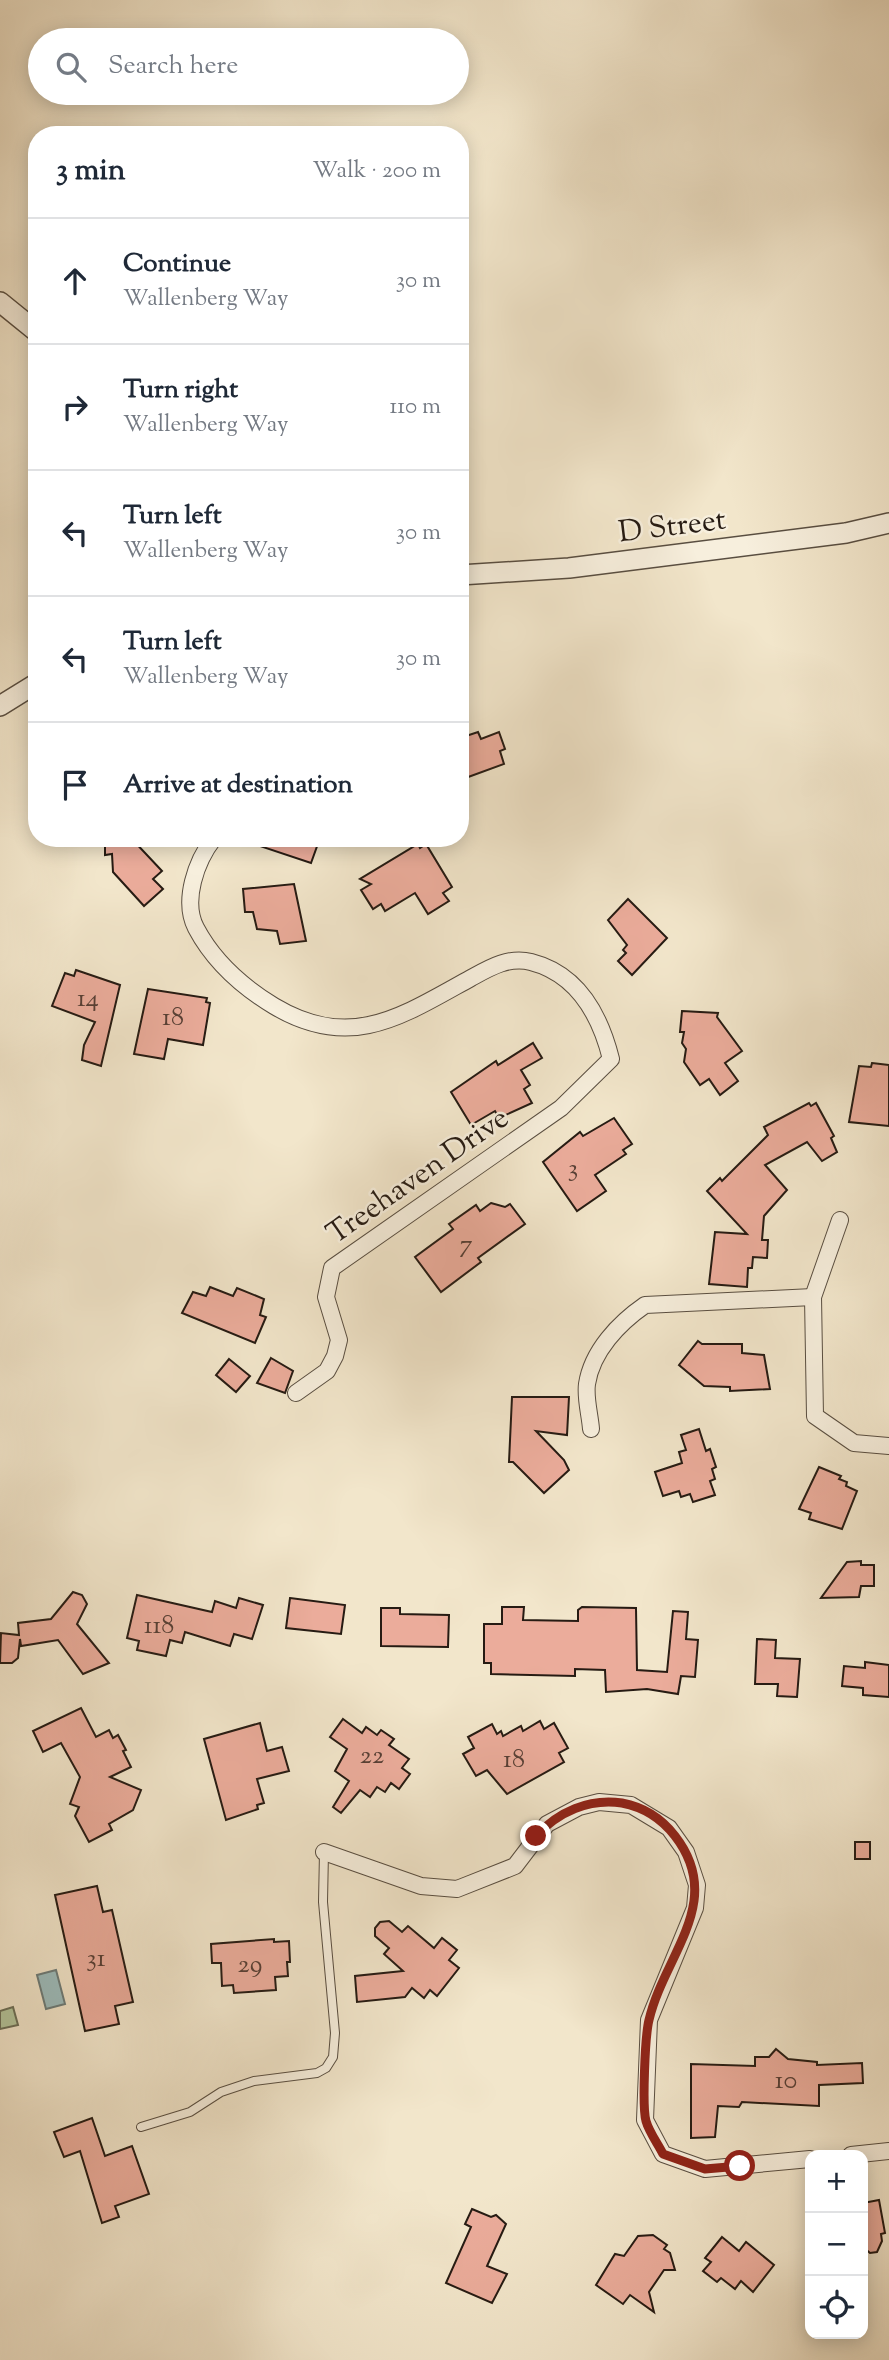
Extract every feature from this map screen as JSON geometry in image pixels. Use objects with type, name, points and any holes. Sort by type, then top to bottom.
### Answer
[{"type":"street","points":[[0,302],[28,325]]},
{"type":"street","name":"D Street","points":[[469,574],[569,568],[834,535],[889,523]]},
{"type":"street","points":[[0,706],[28,689]]},
{"type":"street","name":"Treehaven Drive","points":[[210,847],[191,884],[192,920],[210,954],[251,992],[290,1015],[328,1026],[364,1028],[401,1017],[498,963],[528,961],[556,971],[581,992],[603,1028],[611,1059],[561,1108],[332,1268],[326,1297],[339,1340],[335,1356],[327,1371],[296,1393]]},
{"type":"street","points":[[840,1220],[813,1297],[815,1416],[854,1443],[889,1446]]},
{"type":"street","points":[[591,1429],[587,1384],[602,1348],[622,1321],[645,1305],[813,1297]]},
{"type":"street","points":[[324,1852],[421,1886],[457,1889],[515,1866],[547,1824],[562,1814],[599,1802],[631,1805],[646,1811],[669,1828],[678,1839],[692,1864],[696,1885],[695,1908],[649,2020],[645,2120],[663,2154],[705,2169],[805,2159]]},
{"type":"street","points":[[868,2153],[889,2151]]},
{"type":"lane","points":[[141,2127],[190,2112],[221,2092],[254,2081],[317,2073],[326,2068],[333,2057],[335,2033],[323,1902],[324,1852]]},
{"type":"green space","points":[[13,2007],[18,2025],[0,2029],[0,2011]]},
{"type":"water","points":[[56,1970],[65,2004],[46,2009],[37,1975]]},
{"type":"building","points":[[478,732],[481,739],[499,732],[505,749],[500,751],[504,764],[469,777],[469,735]]},
{"type":"building","points":[[105,847],[139,847],[162,871],[153,879],[163,889],[144,906],[113,872],[112,854],[105,855]]},
{"type":"building","points":[[263,847],[317,847],[311,863]]},
{"type":"building","points":[[413,847],[428,847],[452,887],[443,893],[449,901],[428,914],[415,893],[385,911],[381,904],[373,909],[361,890],[371,884],[360,879]]},
{"type":"building","points":[[294,884],[306,941],[280,944],[277,931],[257,929],[253,912],[245,912],[243,889]]},
{"type":"building","points":[[628,899],[667,938],[632,975],[618,961],[626,953],[623,950],[627,945],[608,920]]},
{"type":"building","points":[[76,970],[120,985],[101,1066],[82,1060],[84,1045],[95,1022],[52,1006],[65,973],[74,976]]},
{"type":"building","points":[[148,989],[207,998],[206,1002],[210,1003],[203,1045],[168,1039],[164,1059],[134,1054]]},
{"type":"building","points":[[682,1011],[718,1013],[717,1017],[742,1051],[725,1063],[738,1081],[720,1095],[709,1079],[700,1085],[684,1062],[684,1032],[680,1032]]},
{"type":"building","points":[[533,1043],[542,1058],[521,1070],[530,1085],[524,1089],[532,1103],[499,1118],[495,1111],[471,1125],[451,1092],[496,1061],[498,1065]]},
{"type":"building","points":[[872,1063],[889,1065],[889,1126],[849,1122],[859,1066],[871,1067]]},
{"type":"building","points":[[809,1103],[811,1106],[816,1103],[834,1136],[831,1138],[837,1152],[822,1161],[807,1142],[765,1165],[787,1190],[764,1216],[762,1240],[768,1240],[767,1258],[753,1257],[752,1268],[748,1268],[747,1287],[709,1284],[715,1232],[747,1234],[707,1191],[720,1178],[722,1181],[768,1135],[764,1127]]},
{"type":"building","points":[[614,1118],[632,1144],[623,1150],[626,1154],[595,1175],[606,1191],[577,1211],[543,1162],[580,1132],[583,1136]]},
{"type":"building","points":[[491,1203],[505,1207],[510,1204],[525,1224],[478,1258],[481,1262],[441,1292],[415,1257],[453,1229],[449,1224],[476,1205],[480,1211]]},
{"type":"building","points":[[210,1287],[233,1296],[237,1288],[264,1299],[260,1315],[266,1317],[255,1343],[182,1313],[193,1292],[206,1296]]},
{"type":"building","points":[[698,1341],[702,1344],[742,1344],[742,1353],[764,1355],[770,1389],[730,1391],[730,1387],[704,1386],[679,1365]]},
{"type":"building","points":[[271,1358],[293,1371],[285,1393],[257,1383]]},
{"type":"building","points":[[229,1359],[250,1376],[236,1392],[216,1375]]},
{"type":"building","points":[[512,1397],[569,1397],[567,1435],[536,1431],[564,1460],[569,1470],[544,1493],[513,1462],[509,1462]]},
{"type":"building","points":[[699,1429],[706,1451],[710,1449],[716,1467],[712,1469],[715,1479],[710,1481],[715,1495],[693,1502],[690,1494],[681,1497],[679,1491],[663,1496],[655,1472],[682,1463],[679,1452],[686,1450],[681,1435]]},
{"type":"building","points":[[819,1467],[841,1476],[839,1479],[847,1482],[846,1486],[857,1491],[842,1529],[809,1519],[811,1513],[799,1509]]},
{"type":"building","points":[[861,1561],[861,1565],[874,1565],[874,1586],[861,1586],[859,1597],[821,1598],[847,1562]]},
{"type":"building","points":[[73,1592],[82,1595],[87,1604],[77,1624],[109,1663],[83,1674],[58,1640],[21,1646],[20,1639],[18,1658],[12,1663],[0,1663],[1,1633],[19,1635],[18,1623],[51,1619]]},
{"type":"building","points":[[137,1595],[212,1612],[215,1601],[236,1608],[239,1598],[263,1605],[252,1639],[234,1634],[230,1646],[185,1632],[182,1643],[170,1640],[166,1656],[137,1650],[139,1641],[127,1638]]},
{"type":"building","points":[[290,1598],[345,1605],[341,1634],[286,1628]]},
{"type":"building","points":[[502,1607],[524,1607],[523,1620],[578,1621],[578,1610],[582,1607],[636,1608],[637,1670],[667,1672],[673,1611],[688,1612],[686,1639],[698,1640],[695,1677],[681,1676],[678,1694],[647,1689],[606,1692],[605,1670],[575,1669],[575,1676],[491,1674],[491,1663],[484,1663],[484,1624],[502,1624]]},
{"type":"building","points":[[381,1608],[400,1608],[400,1614],[449,1615],[448,1647],[381,1646]]},
{"type":"building","points":[[757,1639],[776,1640],[775,1658],[800,1659],[797,1697],[777,1696],[778,1684],[755,1684]]},
{"type":"building","points":[[865,1662],[889,1665],[889,1697],[863,1695],[863,1688],[842,1686],[844,1666],[865,1668]]},
{"type":"building","points":[[81,1708],[96,1737],[109,1730],[113,1738],[118,1735],[126,1750],[123,1751],[131,1767],[110,1777],[141,1790],[133,1810],[109,1824],[112,1830],[89,1842],[75,1816],[79,1807],[70,1804],[80,1777],[61,1743],[43,1752],[33,1731]]},
{"type":"building","points":[[343,1719],[362,1733],[366,1727],[377,1735],[381,1730],[394,1739],[389,1745],[409,1759],[402,1768],[410,1774],[399,1789],[391,1783],[385,1792],[377,1787],[370,1797],[360,1790],[341,1813],[333,1807],[349,1781],[335,1771],[347,1749],[330,1737]]},
{"type":"building","points":[[540,1721],[544,1729],[554,1723],[568,1748],[559,1753],[564,1762],[507,1794],[487,1770],[476,1776],[463,1754],[474,1748],[468,1737],[492,1724],[497,1734],[501,1731],[503,1736],[521,1726],[523,1731]]},
{"type":"building","points":[[260,1723],[267,1751],[282,1747],[289,1771],[257,1779],[264,1803],[257,1805],[258,1809],[226,1820],[204,1739]]},
{"type":"building","points":[[855,1842],[870,1842],[870,1859],[855,1859]]},
{"type":"building","points":[[97,1886],[103,1912],[112,1910],[133,2002],[115,2006],[119,2024],[85,2031],[55,1895]]},
{"type":"building","points":[[389,1921],[402,1932],[408,1926],[434,1948],[442,1938],[457,1950],[449,1960],[459,1968],[437,1996],[430,1990],[424,1998],[412,1988],[405,1997],[357,2002],[355,1976],[403,1971],[384,1954],[389,1948],[375,1936],[375,1928],[380,1922]]},
{"type":"building","points":[[274,1939],[274,1942],[289,1941],[290,1962],[287,1962],[288,1976],[275,1977],[276,1990],[234,1993],[233,1985],[222,1986],[221,1963],[212,1963],[211,1944]]},
{"type":"building","points":[[776,2049],[788,2059],[817,2062],[817,2065],[862,2063],[863,2083],[819,2085],[819,2106],[742,2102],[739,2107],[718,2106],[715,2137],[691,2138],[691,2064],[755,2066],[755,2057],[769,2057]]},
{"type":"building","points":[[92,2118],[105,2156],[132,2146],[149,2194],[115,2206],[119,2217],[102,2223],[80,2151],[64,2157],[54,2132]]},
{"type":"building","points":[[879,2200],[885,2233],[881,2234],[882,2241],[877,2252],[870,2253],[868,2251],[868,2202]]},
{"type":"building","points":[[472,2209],[491,2217],[496,2215],[506,2224],[487,2266],[507,2274],[492,2303],[446,2283],[471,2227],[465,2224]]},
{"type":"building","points":[[653,2235],[667,2245],[664,2249],[670,2253],[675,2270],[664,2270],[649,2292],[654,2312],[630,2295],[623,2304],[596,2285],[615,2254],[624,2256],[638,2236]]},
{"type":"building","points":[[722,2237],[739,2251],[746,2242],[774,2265],[753,2292],[741,2281],[735,2289],[721,2278],[717,2282],[703,2271],[711,2262],[705,2258]]},
{"type":"route","points":[[536,1836],[562,1814],[599,1802],[615,1802],[646,1811],[669,1828],[678,1839],[692,1864],[696,1885],[695,1908],[649,2020],[645,2120],[663,2154],[705,2169],[740,2166]]}]
